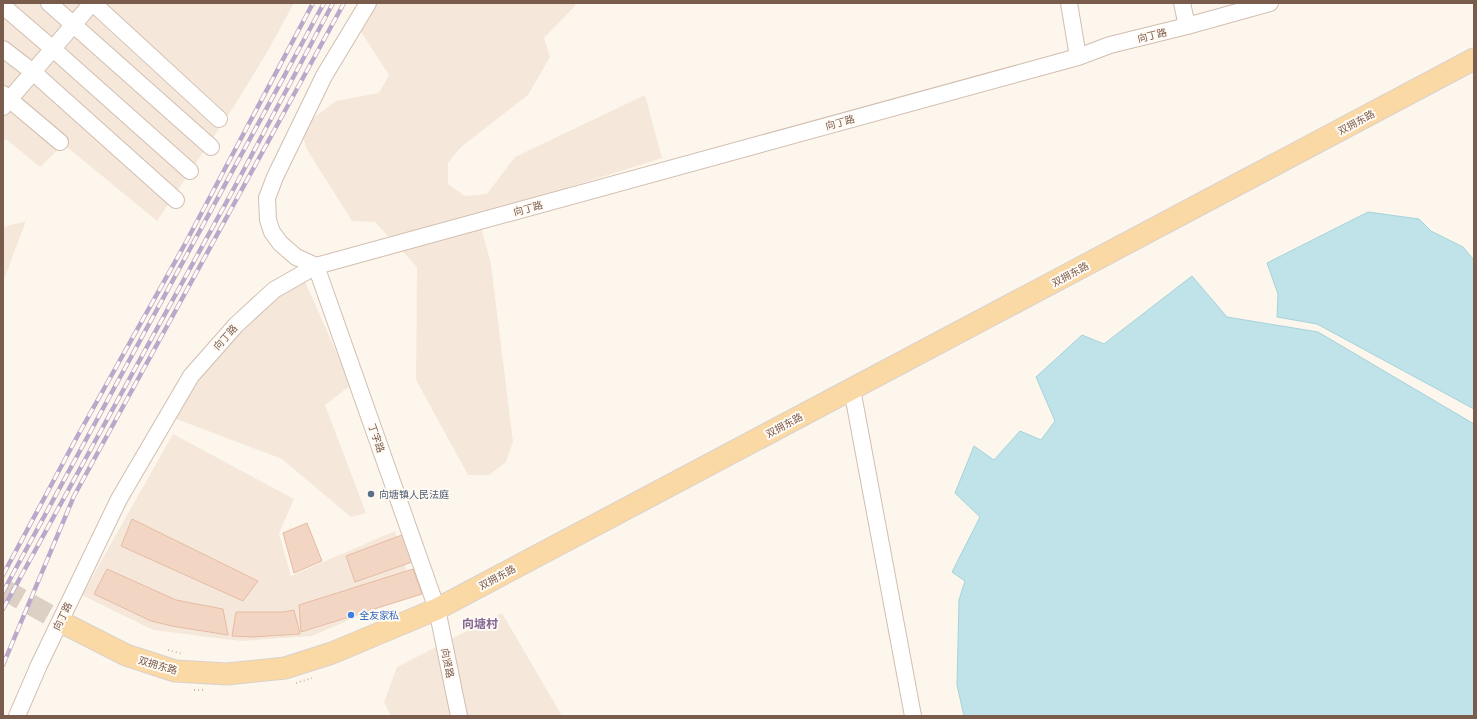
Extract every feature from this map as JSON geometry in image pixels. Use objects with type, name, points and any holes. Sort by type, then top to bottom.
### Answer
[{"type":"main road","name":"双拥东路","points":[[69,626],[126,655],[175,671],[227,674],[285,668],[332,653],[437,609],[1474,59]]},
{"type":"street","points":[[49,3],[211,147]]},
{"type":"street","points":[[60,142],[5,100],[33,72],[93,3],[219,119]]},
{"type":"street","points":[[316,266],[296,257],[280,243],[272,232],[268,220],[267,198],[275,176],[324,76],[368,3]]},
{"type":"street","points":[[1069,3],[1078,57]]},
{"type":"street","points":[[1182,3],[1187,26]]},
{"type":"street","name":"向丁路","points":[[17,716],[39,665],[119,499],[191,376],[236,325],[274,290],[316,266],[1078,57],[1110,45],[1270,3]]},
{"type":"street","points":[[3,6],[190,171]]},
{"type":"street","points":[[3,49],[33,72],[176,200]]},
{"type":"street","name":"丁字路","points":[[316,266],[437,609]]},
{"type":"street","points":[[852,389],[913,716]]},
{"type":"street","name":"向贤路","points":[[437,609],[458,716]]},
{"type":"path","points":[[163,649],[190,656]]},
{"type":"shaded area","points":[[3,3],[294,3],[266,54],[233,108],[157,221],[66,145],[59,149],[40,167],[6,139],[3,142]]},
{"type":"shaded area","points":[[357,3],[576,3],[574,7],[544,38],[550,57],[528,95],[461,147],[448,163],[448,184],[465,196],[487,194],[515,157],[645,95],[662,158],[487,213],[480,223],[491,264],[513,442],[506,462],[489,475],[468,475],[416,380],[417,267],[375,222],[352,221],[306,148],[301,127],[336,101],[379,93],[389,75],[354,21]]},
{"type":"shaded area","points":[[26,221],[3,282],[3,227]]},
{"type":"shaded area","points":[[302,275],[351,385],[325,405],[366,513],[351,517],[282,459],[174,418],[225,340]]},
{"type":"shaded area","points":[[173,434],[294,499],[279,533],[291,576],[395,531],[413,592],[312,636],[241,641],[153,630],[82,595]]},
{"type":"shaded area","points":[[502,613],[562,716],[391,716],[384,702],[397,667]]},
{"type":"water","points":[[1368,212],[1419,219],[1431,231],[1463,247],[1474,260],[1474,409],[1317,324],[1277,317],[1278,294],[1267,263]]},
{"type":"water","points":[[1192,276],[1227,317],[1318,332],[1474,424],[1474,716],[964,716],[957,685],[959,600],[965,581],[952,572],[980,517],[955,493],[974,446],[994,460],[1020,431],[1041,440],[1055,421],[1036,377],[1082,335],[1104,344]]},
{"type":"building","points":[[132,519],[258,581],[243,601],[121,546]]},
{"type":"building","points":[[307,523],[322,561],[294,573],[283,533]]},
{"type":"building","points":[[402,535],[415,561],[355,582],[346,556]]},
{"type":"building","points":[[107,569],[176,600],[223,609],[228,635],[151,621],[94,594]]},
{"type":"building","points":[[413,569],[422,594],[301,632],[299,605]]},
{"type":"building","points":[[294,610],[300,634],[253,637],[232,636],[236,612],[283,612]]},
{"type":"tunnel","points":[[3,589],[69,626]]},
{"type":"railway","points":[[3,575],[77,437],[185,244],[313,3]]},
{"type":"railway","points":[[3,592],[324,3]]},
{"type":"railway","points":[[3,609],[232,192],[333,3]]},
{"type":"railway","points":[[3,665],[74,496],[344,3]]},
{"type":"place","name":"向塘镇人民法庭","points":[[371,494]]},
{"type":"place","name":"全友家私","points":[[351,615]]},
{"type":"district","name":"向塘村","points":[[480,624]]}]
